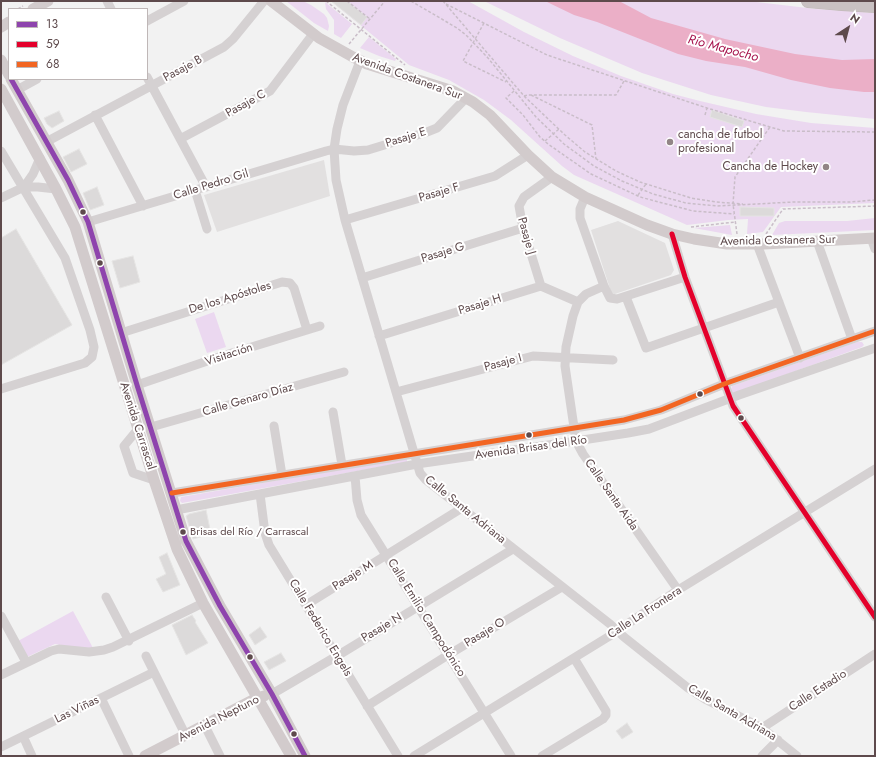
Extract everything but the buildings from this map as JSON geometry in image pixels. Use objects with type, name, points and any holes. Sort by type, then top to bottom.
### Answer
[{"type":"highway","points":[[808,1],[830,4],[875,6]]},
{"type":"main road","points":[[35,8],[48,1]]},
{"type":"main road","name":"Avenida Costanera Sur","points":[[271,1],[313,34],[360,61],[453,91],[466,98],[490,115],[528,155],[552,177],[585,197],[647,225],[672,234],[704,242],[738,244],[760,241],[817,241],[873,238]]},
{"type":"main road","points":[[1,60],[8,73]]},
{"type":"main road","name":"Avenida Carrascal","points":[[12,80],[68,180],[88,222],[186,541],[220,606],[272,694],[305,756]]},
{"type":"main road","name":"Avenida Carrascal","points":[[1,89],[40,158],[74,227],[177,549],[203,603],[290,756]]},
{"type":"main road","points":[[203,603],[212,602],[220,606]]},
{"type":"main road","name":"Avenida Neptuno","points":[[145,756],[158,753],[186,736],[257,698],[272,694]]},
{"type":"street","points":[[148,20],[184,1]]},
{"type":"street","name":"Pasaje B","points":[[46,142],[227,44],[233,39],[264,1]]},
{"type":"street","name":"Pasaje C","points":[[180,139],[270,91],[313,34]]},
{"type":"street","name":"Calle Santa Adriana","points":[[360,61],[348,91],[339,120],[334,149],[336,180],[345,220],[417,464],[423,477],[692,691],[762,728],[797,756]]},
{"type":"street","points":[[148,79],[206,187]]},
{"type":"street","points":[[17,90],[35,80]]},
{"type":"street","name":"Pasaje E","points":[[334,149],[354,152],[364,151],[431,131],[439,126],[466,98]]},
{"type":"street","points":[[95,115],[143,206]]},
{"type":"street","name":"Calle Pedro Gil","points":[[88,222],[334,149]]},
{"type":"street","points":[[1,151],[24,187],[65,258],[90,330],[94,347],[92,357],[85,363],[1,389]]},
{"type":"street","name":"Pasaje F","points":[[345,220],[495,176],[528,155]]},
{"type":"street","points":[[24,187],[33,174],[40,158]]},
{"type":"street","name":"Pasaje J","points":[[541,286],[523,228],[519,203],[524,197],[552,177]]},
{"type":"street","points":[[1,198],[24,187],[38,186],[56,189]]},
{"type":"street","points":[[195,190],[207,229]]},
{"type":"street","points":[[585,197],[580,209],[580,218],[604,286],[610,298],[617,300],[685,277]]},
{"type":"street","name":"Pasaje G","points":[[362,278],[523,228]]},
{"type":"street","points":[[672,234],[685,277],[729,398],[875,617]]},
{"type":"street","points":[[873,238],[875,249]]},
{"type":"street","points":[[760,241],[779,302],[800,358]]},
{"type":"street","points":[[817,241],[852,339]]},
{"type":"street","name":"De los Apóstoles","points":[[121,333],[282,282],[290,283],[294,288],[307,330]]},
{"type":"street","points":[[541,286],[578,302],[586,294],[604,286]]},
{"type":"street","name":"Pasaje H","points":[[380,336],[541,286]]},
{"type":"street","points":[[626,297],[646,348],[779,302]]},
{"type":"street","name":"Calle Santa Aida","points":[[578,302],[573,316],[565,358],[576,442],[582,454],[678,590]]},
{"type":"street","name":"Visitación","points":[[137,385],[320,326]]},
{"type":"street","name":"Avenida Brisas del Río","points":[[172,493],[624,420],[661,410],[724,384],[875,331]]},
{"type":"street","points":[[862,335],[875,345]]},
{"type":"street","name":"Avenida Brisas del Río","points":[[176,510],[417,464],[576,442],[649,429],[729,398],[875,348]]},
{"type":"street","name":"Pasaje I","points":[[396,392],[528,357],[538,356],[613,360]]},
{"type":"street","name":"Calle Genaro Díaz","points":[[151,427],[344,372]]},
{"type":"street","points":[[332,412],[342,465]]},
{"type":"street","points":[[274,426],[282,475]]},
{"type":"street","points":[[138,429],[124,446],[133,473],[154,480]]},
{"type":"street","name":"Calle La Frontera","points":[[414,756],[485,714],[617,631],[678,590],[875,469]]},
{"type":"street","name":"Calle Emilio Campodónico","points":[[355,476],[356,500],[359,510],[511,756]]},
{"type":"street","name":"Calle Federico Engels","points":[[260,494],[267,542],[398,756]]},
{"type":"street","name":"Pasaje M","points":[[306,605],[462,508]]},
{"type":"street","name":"Pasaje N","points":[[272,694],[513,549]]},
{"type":"street","name":"Pasaje O","points":[[367,706],[448,655],[562,587]]},
{"type":"street","points":[[106,597],[129,640]]},
{"type":"street","points":[[1,675],[26,662],[55,650],[94,652],[113,648],[203,603]]},
{"type":"street","points":[[1,616],[26,662]]},
{"type":"street","name":"Calle Estadio","points":[[762,728],[875,654]]},
{"type":"street","points":[[146,656],[186,736]]},
{"type":"street","points":[[542,756],[603,719],[606,715],[606,711],[574,658]]},
{"type":"street","name":"Las Viñas","points":[[1,747],[154,672]]},
{"type":"street","points":[[101,698],[129,756]]},
{"type":"street","points":[[205,726],[220,756]]},
{"type":"street","points":[[23,736],[32,756]]},
{"type":"street","points":[[762,756],[778,740]]},
{"type":"path","points":[[326,1],[406,66]]},
{"type":"path","points":[[347,1],[370,19]]},
{"type":"path","points":[[347,45],[384,1]]},
{"type":"path","points":[[411,1],[457,28],[473,43],[536,117],[571,150],[594,166],[642,190],[686,204],[717,206],[875,200]]},
{"type":"path","points":[[443,1],[524,96],[585,152],[616,171],[646,184],[691,198],[733,205]]},
{"type":"path","points":[[446,4],[547,55],[707,108],[770,127],[784,131],[875,132]]},
{"type":"path","points":[[484,23],[463,61],[508,83]]},
{"type":"path","points":[[524,96],[616,95],[624,80]]},
{"type":"path","points":[[514,91],[506,98],[523,115],[540,137],[591,174],[638,196],[693,211],[734,214]]},
{"type":"path","points":[[531,95],[592,125],[596,159]]},
{"type":"path","points":[[705,115],[707,108]]},
{"type":"path","points":[[738,244],[733,205],[736,177],[770,127]]},
{"type":"path","points":[[545,142],[559,129]]},
{"type":"path","points":[[638,196],[646,184]]},
{"type":"path","points":[[760,241],[783,209],[875,206]]},
{"type":"path","points":[[693,230],[685,228],[735,222]]},
{"type":"shaded area","points":[[286,1],[303,1],[324,14],[327,18],[329,26],[328,31],[314,23]]},
{"type":"shaded area","points":[[331,1],[468,1],[524,32],[573,56],[621,76],[673,94],[756,114],[811,123],[875,128],[875,203],[781,207],[763,232],[747,234],[748,219],[687,225],[574,175],[511,120],[484,100],[449,80],[409,65]]},
{"type":"shaded area","points":[[484,1],[748,1],[816,9],[875,13],[875,119],[766,107],[711,95],[642,73],[560,38]]},
{"type":"shaded area","points":[[325,2],[352,24],[341,38],[334,34],[334,20],[326,9]]},
{"type":"shaded area","points":[[369,37],[396,59],[395,61],[360,48]]},
{"type":"shaded area","points":[[324,160],[330,196],[217,232],[204,195]]},
{"type":"shaded area","points":[[875,218],[875,230],[772,235],[779,223],[785,221],[847,221]]},
{"type":"shaded area","points":[[618,221],[665,243],[674,270],[671,275],[612,295],[591,230]]},
{"type":"shaded area","points":[[730,225],[732,235],[694,228]]},
{"type":"shaded area","points":[[214,312],[226,347],[207,353],[195,319]]},
{"type":"shaded area","points":[[857,342],[862,342],[864,345],[735,393],[732,392],[732,386]]},
{"type":"shaded area","points":[[407,458],[407,462],[182,503],[180,501],[181,497]]},
{"type":"shaded area","points":[[73,611],[93,648],[85,649],[55,644],[27,657],[18,641]]},
{"type":"water","name":"Río Mapocho","points":[[545,1],[619,1],[651,18],[725,39],[795,54],[842,60],[875,59],[875,92],[830,88],[791,80],[745,67],[706,61],[678,54],[597,22],[574,15]]},
{"type":"transit line","name":"13","points":[[12,80],[68,180],[88,222],[186,541],[220,606],[272,694],[305,756]]},
{"type":"transit line","name":"59","points":[[672,234],[685,277],[733,406],[875,617]]},
{"type":"transit line","name":"68","points":[[172,493],[624,420],[661,410],[724,384],[875,331]]},
{"type":"place","name":"cancha de futbol profesional","points":[[670,142]]},
{"type":"place","name":"Cancha de Hockey","points":[[826,167]]},
{"type":"place","name":"Brisas del Río / Carrascal","points":[[183,532]]}]
